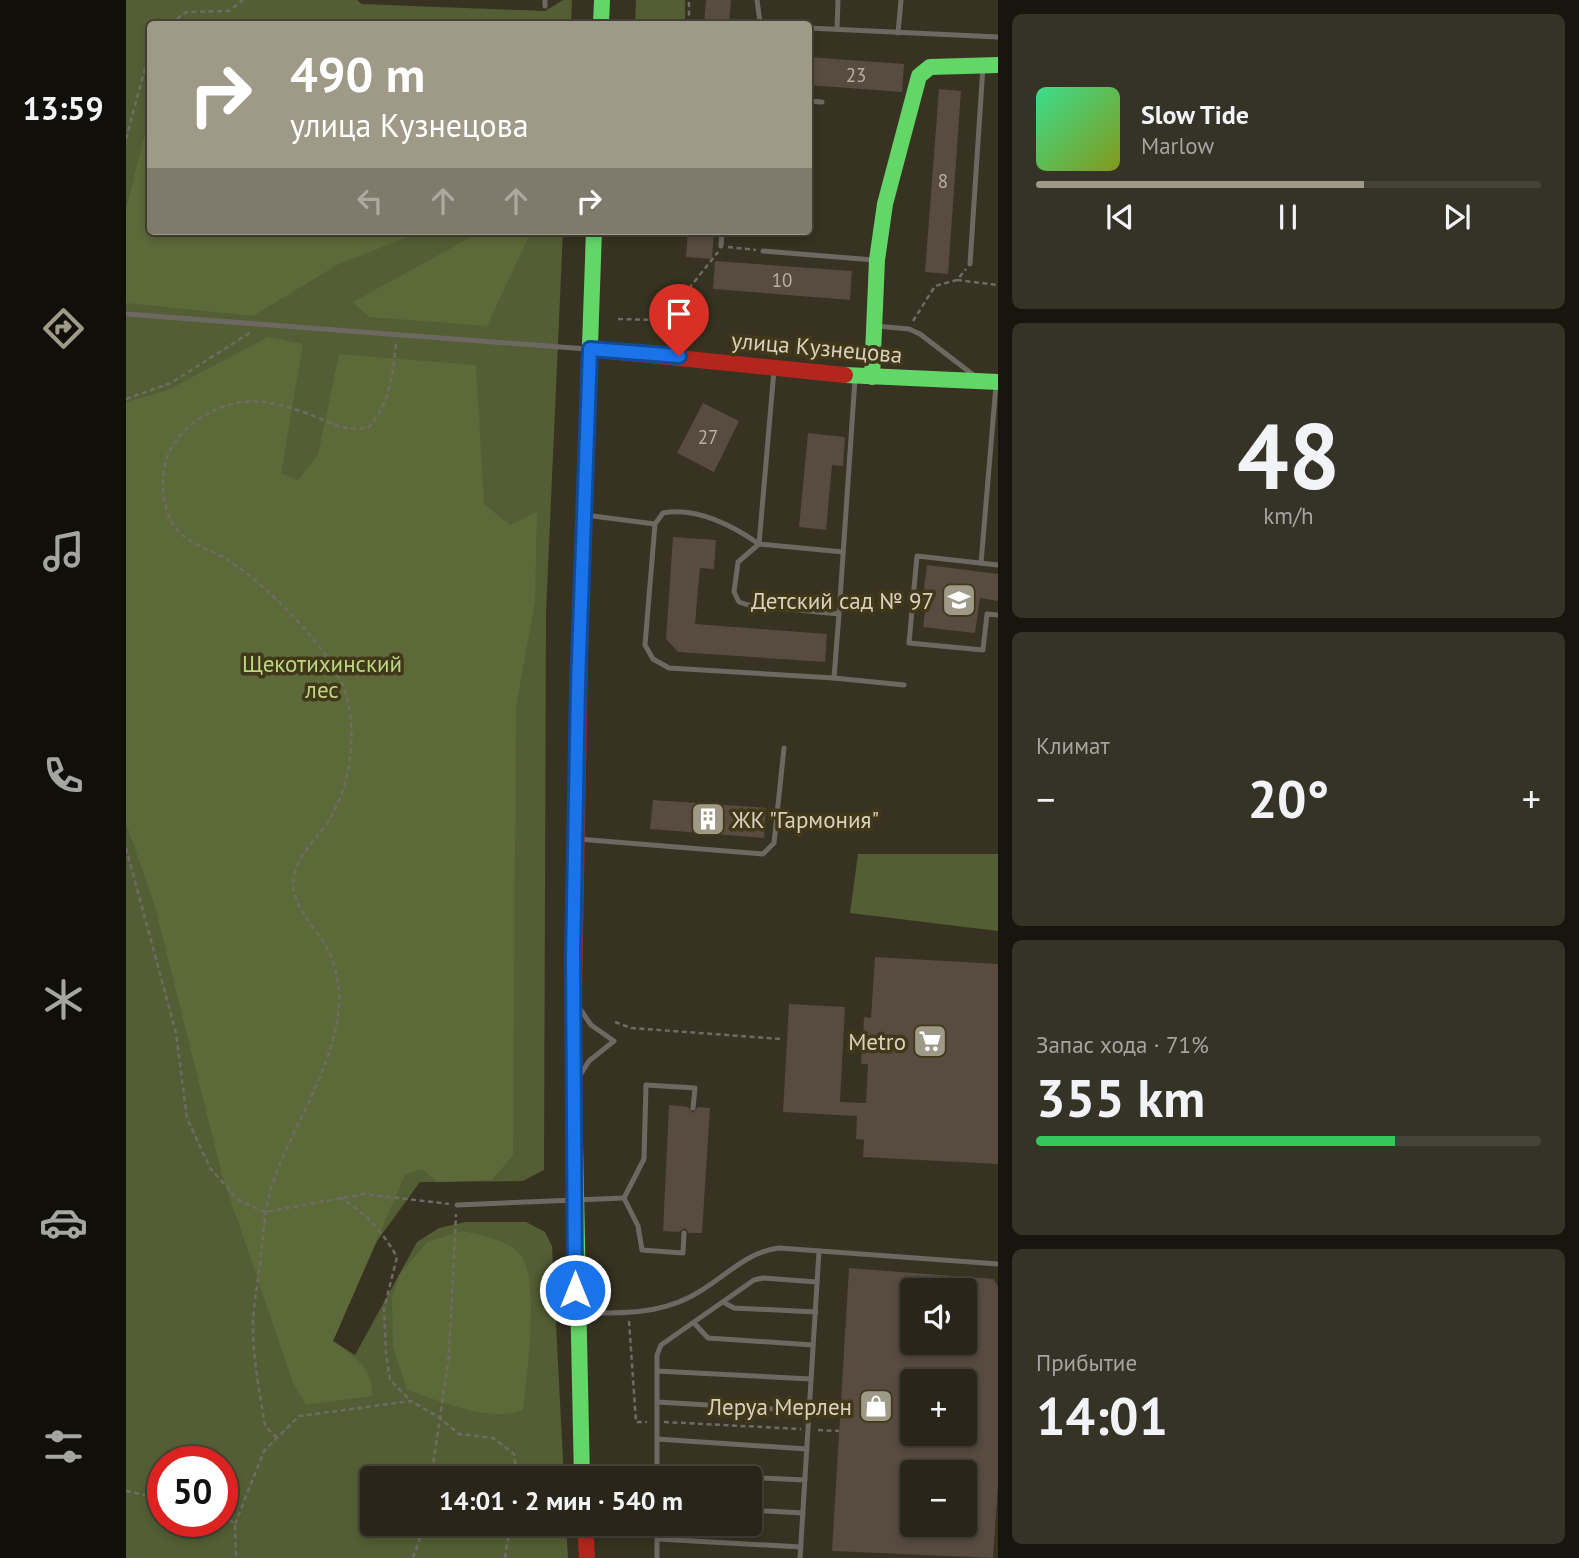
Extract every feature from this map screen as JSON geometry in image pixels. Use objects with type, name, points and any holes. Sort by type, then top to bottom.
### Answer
[{"type":"main road","points":[[601,21],[603,0]]},
{"type":"main road","points":[[872,377],[877,260],[885,204],[919,76],[930,67],[991,66]]},
{"type":"main road","points":[[581,1466],[575,1312],[572,994],[583,515],[594,235]]},
{"type":"main road","name":"улица Кузнецова","points":[[590,349],[855,376],[992,382]]},
{"type":"main road","points":[[585,1536],[587,1558]]},
{"type":"lane","points":[[757,0],[756,13],[760,21]]},
{"type":"lane","points":[[837,29],[838,0]]},
{"type":"lane","points":[[898,33],[901,0]]},
{"type":"lane","points":[[812,28],[998,37]]},
{"type":"lane","points":[[970,264],[991,66]]},
{"type":"lane","points":[[812,101],[822,102]]},
{"type":"lane","points":[[721,246],[722,235]]},
{"type":"lane","points":[[763,250],[877,260]]},
{"type":"lane","points":[[126,314],[590,349]]},
{"type":"lane","points":[[876,326],[909,328],[992,382],[981,563]]},
{"type":"lane","points":[[775,367],[760,544],[738,562],[734,592],[739,602],[747,605],[839,614]]},
{"type":"lane","points":[[834,678],[855,376]]},
{"type":"lane","points":[[843,552],[760,544],[739,530],[679,510],[663,513],[655,524],[645,645],[653,659],[669,667],[904,685]]},
{"type":"lane","points":[[583,515],[655,524]]},
{"type":"lane","points":[[998,565],[917,556],[909,643],[984,650],[987,614],[998,615]]},
{"type":"lane","points":[[575,839],[763,853],[774,843],[784,748]]},
{"type":"lane","points":[[572,994],[591,1025],[614,1041],[589,1061],[572,1089]]},
{"type":"lane","points":[[624,1198],[644,1160],[646,1085],[695,1088],[693,1108]]},
{"type":"lane","points":[[457,1205],[624,1198]]},
{"type":"lane","points":[[624,1198],[638,1226],[642,1250],[683,1253],[684,1233]]},
{"type":"lane","points":[[575,1312],[628,1313],[663,1308],[690,1297],[762,1250],[819,1251],[998,1264]]},
{"type":"lane","points":[[800,1558],[819,1251]]},
{"type":"lane","points":[[657,1466],[657,1355],[661,1345],[695,1324],[742,1286],[764,1278],[817,1282]]},
{"type":"lane","points":[[723,1303],[734,1308],[816,1312]]},
{"type":"lane","points":[[695,1324],[708,1338],[814,1346]]},
{"type":"lane","points":[[657,1371],[811,1379]]},
{"type":"lane","points":[[657,1402],[809,1411]]},
{"type":"lane","points":[[657,1439],[807,1449]]},
{"type":"lane","points":[[762,1479],[805,1480]]},
{"type":"lane","points":[[762,1511],[803,1513]]},
{"type":"lane","points":[[657,1558],[657,1539],[801,1547]]},
{"type":"path","points":[[174,21],[187,12],[229,11],[243,0]]},
{"type":"path","points":[[689,21],[690,0]]},
{"type":"path","points":[[126,139],[147,61]]},
{"type":"path","points":[[618,319],[658,320],[667,316],[721,246],[763,250]]},
{"type":"path","points":[[957,280],[970,264]]},
{"type":"path","points":[[909,328],[935,286],[957,280],[998,285]]},
{"type":"path","points":[[126,399],[171,383],[263,325]]},
{"type":"path","points":[[277,1438],[265,1426],[253,1326],[265,1212],[276,1172],[303,1116],[335,1034],[339,1001],[334,965],[326,946],[301,912],[294,876],[304,853],[331,818],[348,762],[352,726],[347,695],[333,667],[261,583],[226,558],[189,540],[173,525],[162,478],[167,455],[187,426],[216,409],[248,400],[307,414],[334,428],[368,428],[380,414],[393,378],[397,336]]},
{"type":"path","points":[[126,848],[176,1033],[187,1118],[210,1168],[238,1200],[265,1212],[364,1194],[457,1205],[449,1355],[434,1466]]},
{"type":"path","points":[[615,1022],[631,1028],[781,1040]]},
{"type":"path","points":[[340,1197],[358,1208],[382,1230],[397,1257],[384,1309],[390,1380],[411,1402],[440,1418],[460,1434],[493,1438],[514,1454],[515,1466]]},
{"type":"path","points":[[238,1516],[264,1451],[299,1416],[411,1402]]},
{"type":"path","points":[[126,1491],[147,1496]]},
{"type":"path","points":[[413,1558],[421,1536]]},
{"type":"path","points":[[505,1558],[508,1536]]},
{"type":"path","points":[[235,1537],[236,1558]]},
{"type":"green space","points":[[126,0],[357,0],[362,4],[545,11],[563,0],[572,0],[571,21],[147,21],[147,235],[563,235],[546,613],[544,1170],[523,1181],[420,1182],[377,1241],[333,1341],[355,1355],[417,1242],[439,1228],[465,1222],[526,1222],[545,1232],[552,1246],[563,1466],[360,1466],[360,1536],[567,1536],[568,1558],[126,1558]]},
{"type":"green space","points":[[636,0],[685,0],[685,21],[635,21]]},
{"type":"green space","points":[[147,125],[147,235],[413,235],[337,265],[253,316],[126,303],[126,209]]},
{"type":"green space","points":[[475,235],[529,236],[487,326],[369,317],[353,302]]},
{"type":"green space","name":"Щекотихинский лес","points":[[268,337],[303,344],[281,474],[298,480],[318,455],[339,354],[476,365],[484,504],[510,525],[537,512],[535,602],[516,707],[513,1155],[492,1180],[437,1182],[422,1169],[405,1175],[333,1341],[366,1370],[372,1386],[372,1396],[306,1405],[293,1383],[222,1175],[155,907],[126,823],[126,402],[168,390]]},
{"type":"green space","points":[[858,854],[998,854],[998,931],[850,913]]},
{"type":"green space","points":[[463,1231],[506,1244],[518,1252],[525,1264],[529,1281],[531,1327],[523,1410],[495,1414],[480,1412],[407,1390],[393,1346],[392,1299],[399,1275],[427,1242]]},
{"type":"building","points":[[706,0],[731,0],[729,21],[704,21]]},
{"type":"building","points":[[812,57],[904,64],[902,92],[812,85]]},
{"type":"building","points":[[939,89],[961,91],[948,274],[925,272]]},
{"type":"building","points":[[688,235],[714,235],[712,259],[686,257]]},
{"type":"building","points":[[715,261],[852,271],[850,300],[713,289]]},
{"type":"building","points":[[703,403],[739,421],[714,472],[677,453]]},
{"type":"building","points":[[808,433],[845,437],[843,466],[832,465],[826,530],[799,527]]},
{"type":"building","points":[[673,537],[716,540],[714,569],[700,568],[695,624],[827,634],[825,662],[678,652],[666,639]]},
{"type":"building","points":[[927,565],[998,574],[998,601],[980,598],[975,633],[923,627],[925,611],[921,611]]},
{"type":"building","name":"ЖК \"Гармония\"","points":[[653,800],[766,808],[764,838],[650,829]]},
{"type":"building","name":"Metro","points":[[875,957],[998,964],[998,1164],[863,1157],[864,1140],[856,1139],[857,1116],[783,1112],[789,1004],[845,1007],[840,1102],[866,1103],[868,1064],[861,1064],[864,1017],[871,1018]]},
{"type":"building","points":[[669,1105],[688,1107],[693,1113],[698,1107],[710,1108],[702,1233],[689,1233],[685,1228],[679,1232],[663,1231]]},
{"type":"building","name":"Леруа Мерлен","points":[[849,1268],[993,1279],[998,1286],[998,1484],[993,1558],[832,1551]]},
{"type":"traffic: fast","points":[[601,21],[602,0]]},
{"type":"traffic: fast","points":[[872,377],[877,260],[885,204],[919,76],[930,67],[998,65]]},
{"type":"traffic: fast","points":[[581,602],[594,235]]},
{"type":"traffic: fast","points":[[845,375],[998,382]]},
{"type":"traffic: fast","points":[[573,1050],[582,1466]]},
{"type":"traffic: jam","points":[[590,349],[845,375]]},
{"type":"traffic: jam","points":[[573,1050],[581,602]]},
{"type":"traffic: jam","points":[[586,1536],[587,1558]]},
{"type":"place","name":"Детский сад № 97","points":[[959,600]]},
{"type":"place","name":"ЖК \"Гармония\"","points":[[708,819]]},
{"type":"place","name":"Metro","points":[[930,1041]]},
{"type":"place","name":"Леруа Мерлен","points":[[876,1406]]},
{"type":"route","points":[[575,1290],[573,958],[578,686],[590,349],[679,356]]}]
